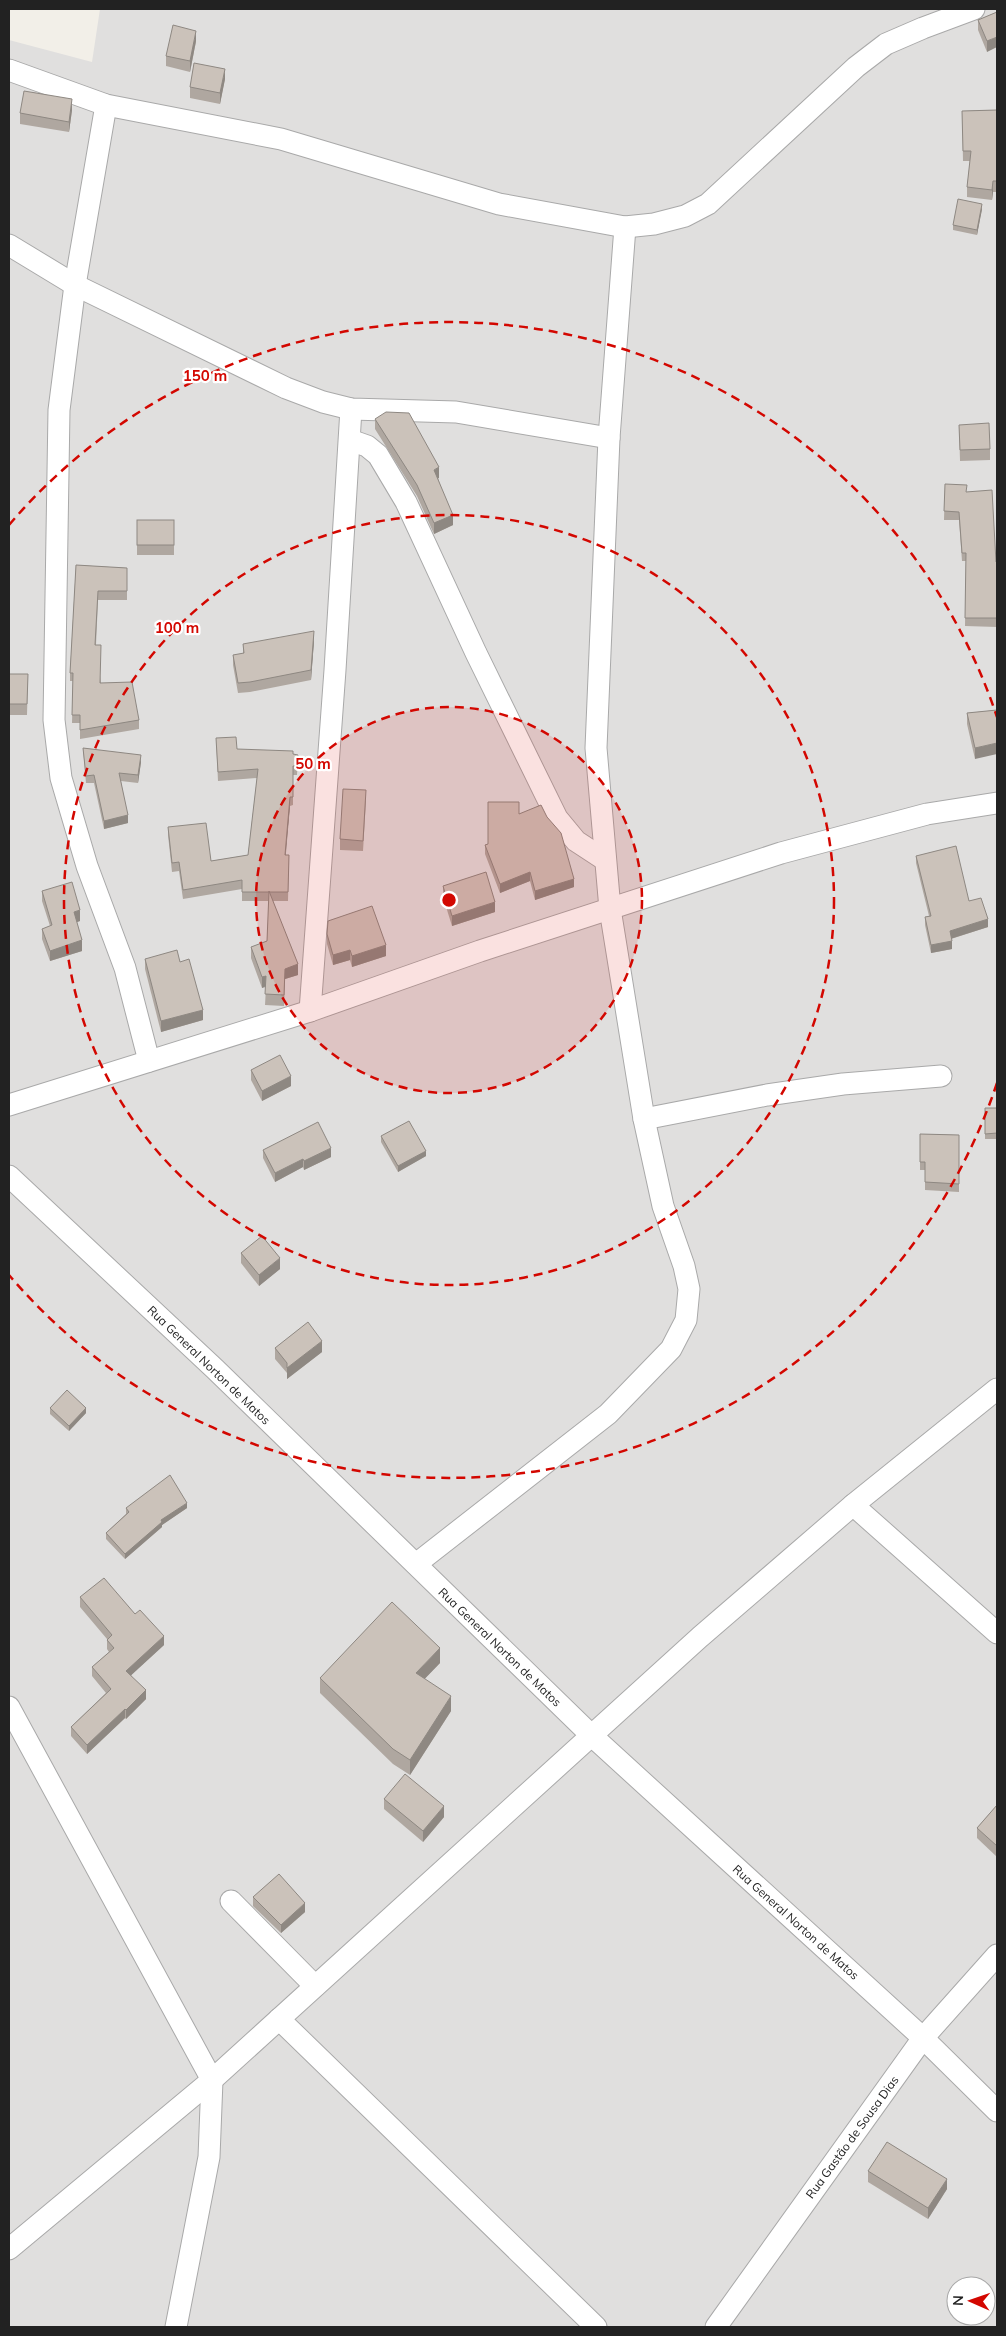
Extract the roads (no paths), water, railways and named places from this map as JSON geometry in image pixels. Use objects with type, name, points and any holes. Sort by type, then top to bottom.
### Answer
[{"type":"street","points":[[9,70],[106,105],[281,139],[499,204],[625,227],[654,224],[685,216],[708,204],[849,73],[886,44],[974,9]]},
{"type":"street","points":[[106,105],[75,285],[58,410],[54,720],[61,778],[86,866],[125,968],[149,1061]]},
{"type":"street","points":[[416,1564],[608,1414],[671,1349],[686,1320],[689,1289],[684,1266],[663,1206],[644,1120],[610,909],[596,748],[608,438],[625,227]]},
{"type":"street","points":[[9,245],[75,285],[286,388],[323,402],[351,409],[456,412],[608,438]]},
{"type":"street","points":[[310,1010],[335,670],[351,409]]},
{"type":"street","points":[[350,440],[367,446],[378,455],[406,502],[476,653],[557,818],[576,841],[605,860]]},
{"type":"street","points":[[9,1105],[310,1010],[480,951],[800,848],[927,814],[997,803]]},
{"type":"street","points":[[644,1120],[767,1095],[833,1085],[941,1076]]},
{"type":"street","name":"Rua General Norton de Matos","points":[[9,1176],[215,1369],[590,1735],[923,2038],[997,2111]]},
{"type":"street","points":[[9,2249],[212,2080],[700,1637],[853,1505],[997,1389]]},
{"type":"street","points":[[853,1505],[997,1633]]},
{"type":"street","points":[[9,1707],[212,2080],[210,2156],[176,2327]]},
{"type":"street","points":[[231,1901],[315,1986]]},
{"type":"street","name":"Rua Gastão de Sousa Dias","points":[[716,2327],[923,2038],[997,1955]]},
{"type":"street","points":[[279,2019],[596,2327]]}]
